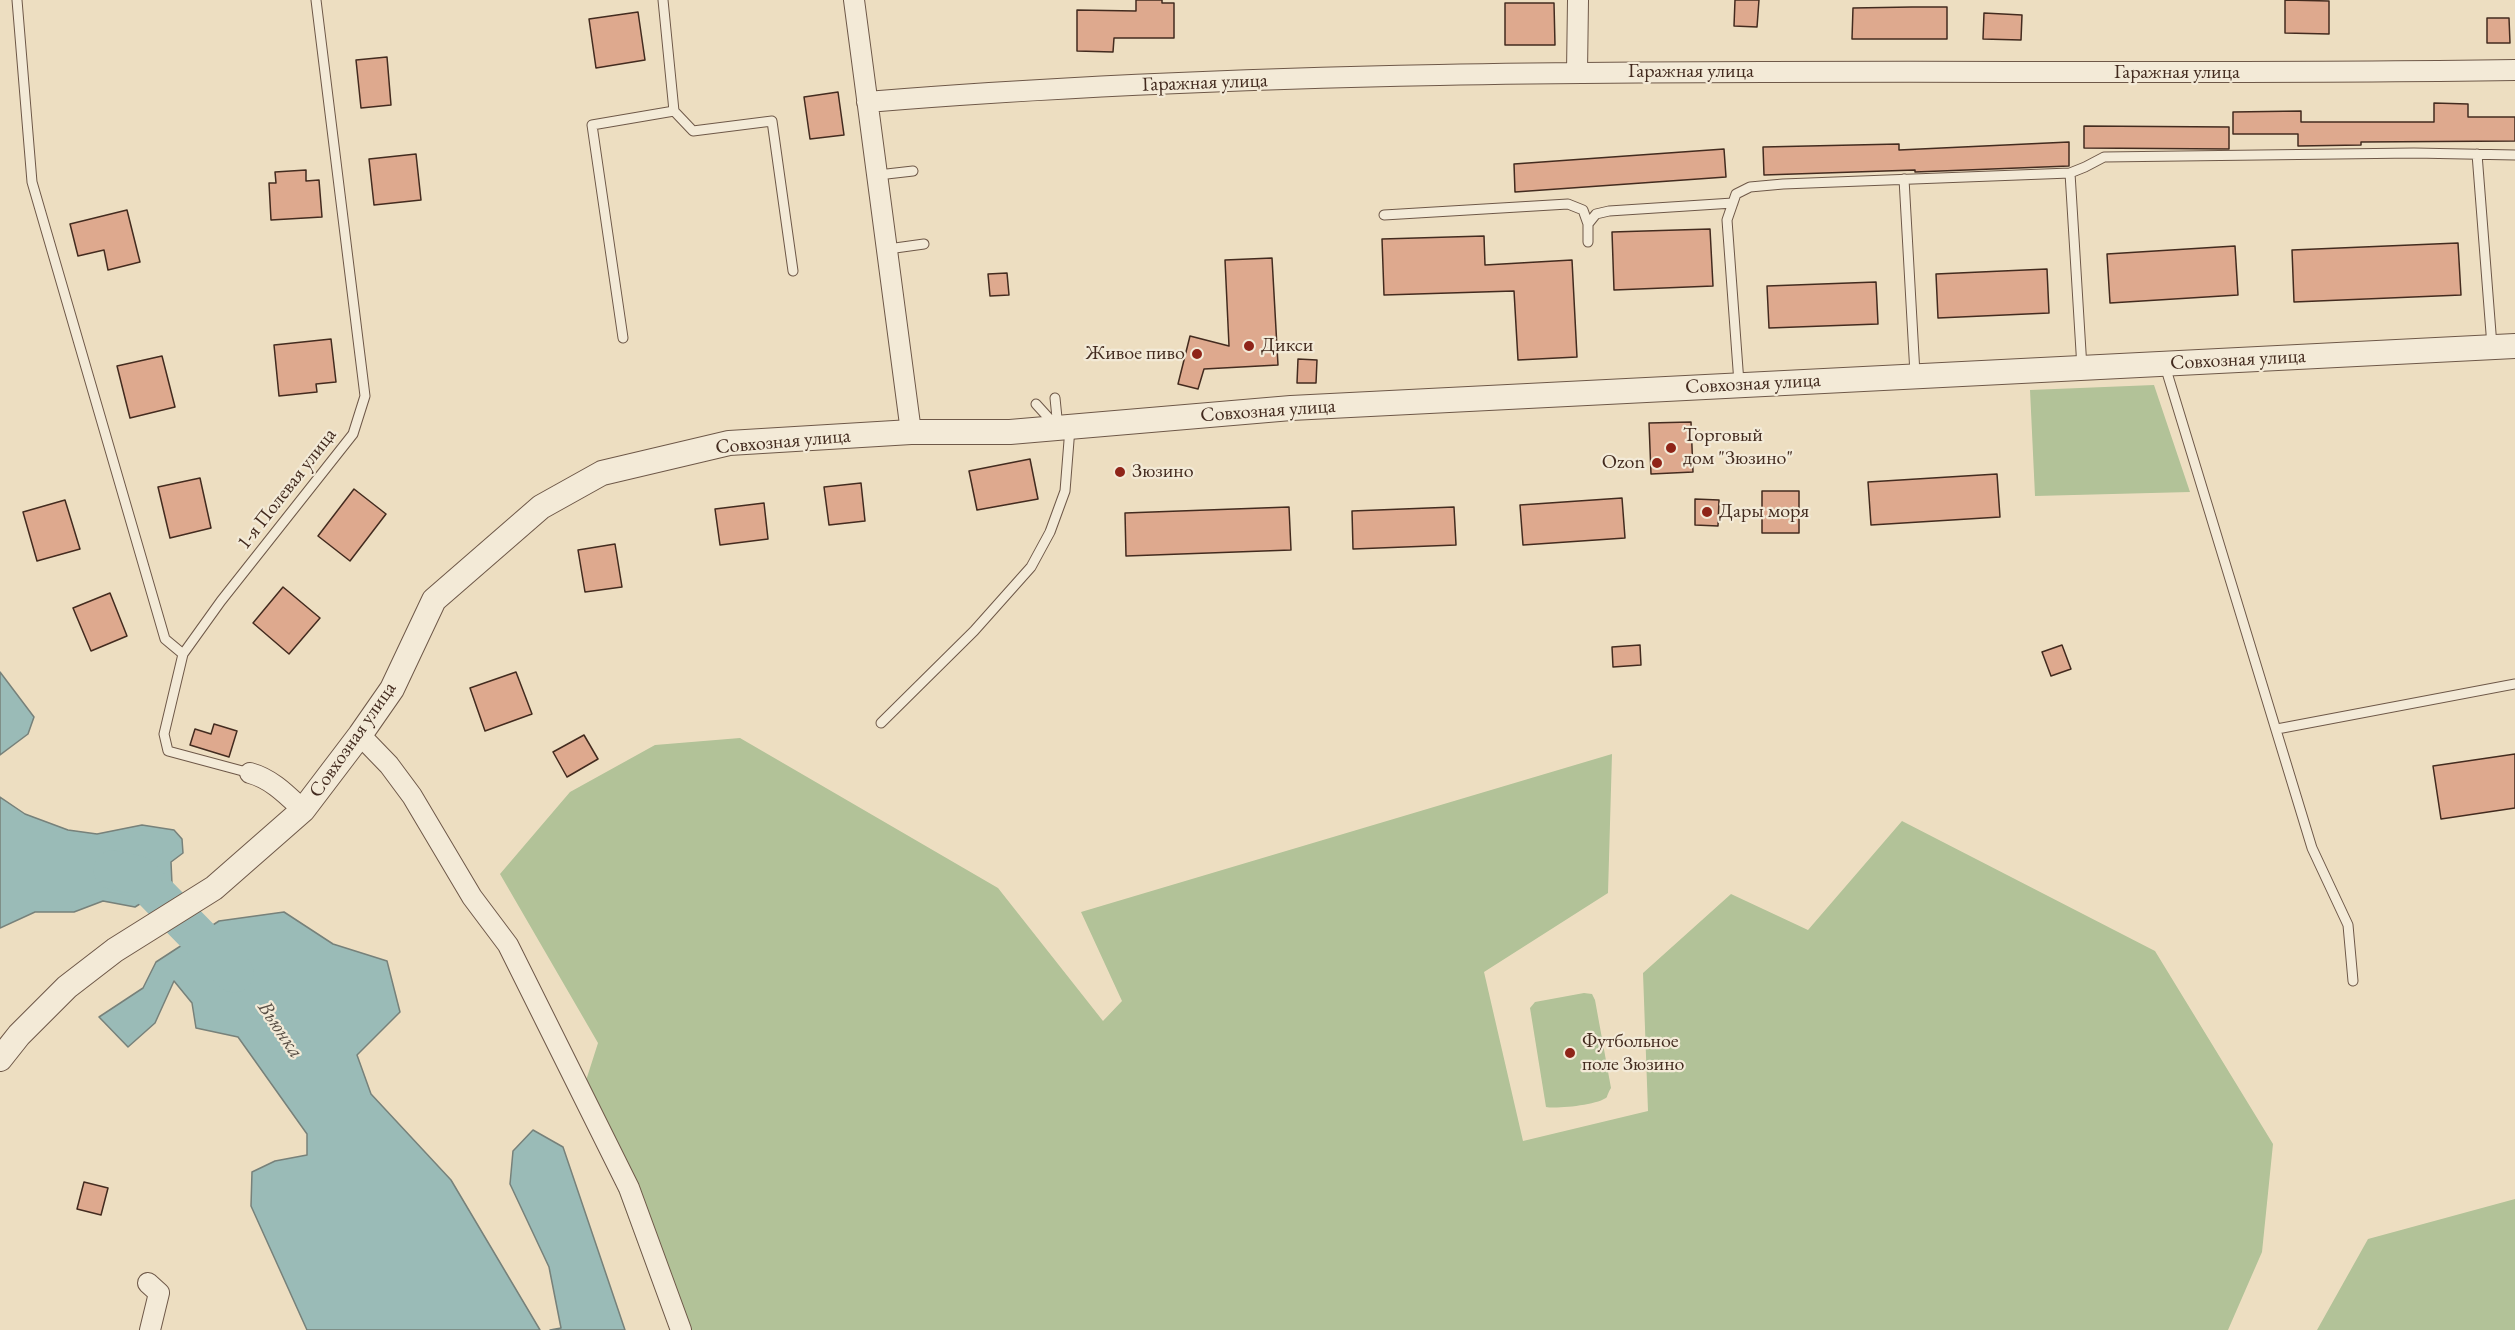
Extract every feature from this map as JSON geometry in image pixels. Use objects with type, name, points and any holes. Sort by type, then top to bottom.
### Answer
[{"type":"street","points":[[854,0],[911,432]]},
{"type":"street","points":[[1577,72],[1578,0]]},
{"type":"street","name":"Гаражная улица","points":[[867,102],[990,92],[1131,85],[1577,72],[2319,73],[2515,70]]},
{"type":"street","name":"Совхозная улица","points":[[0,1059],[9,1035],[67,987],[115,950],[214,888],[303,810],[392,689],[434,600],[540,507],[602,473],[729,443],[911,432],[1010,432],[1291,408],[2504,346]]},
{"type":"street","points":[[360,735],[388,765],[412,796],[472,897],[507,945],[629,1188],[681,1330]]},
{"type":"street","points":[[250,773],[262,776],[278,787],[303,810]]},
{"type":"street","points":[[148,1283],[159,1293],[150,1330]]},
{"type":"lane","points":[[17,0],[32,182],[165,639],[183,654]]},
{"type":"lane","name":"1-я Полевая улица","points":[[250,773],[168,751],[164,734],[183,654],[221,601],[353,434],[365,396],[316,0]]},
{"type":"lane","points":[[663,0],[674,111],[693,131],[772,121],[793,271]]},
{"type":"lane","points":[[623,338],[592,125],[674,111]]},
{"type":"lane","points":[[2477,154],[2504,346]]},
{"type":"lane","points":[[1739,385],[1727,220],[1736,194],[1750,187],[1783,183],[2070,172],[2104,157],[2515,155]]},
{"type":"lane","points":[[878,175],[913,171]]},
{"type":"lane","points":[[2070,172],[2082,368]]},
{"type":"lane","points":[[1904,179],[1915,376]]},
{"type":"lane","points":[[1588,224],[1596,214],[1609,211],[1733,203]]},
{"type":"lane","points":[[1383,215],[1568,204],[1583,210],[1588,224],[1588,242]]},
{"type":"lane","points":[[888,249],[924,244]]},
{"type":"lane","points":[[2164,364],[2312,848],[2348,925],[2353,981]]},
{"type":"lane","points":[[881,723],[974,631],[1031,567],[1050,532],[1065,490],[1064,427],[1055,398]]},
{"type":"lane","points":[[1036,404],[1064,427]]},
{"type":"lane","points":[[2277,729],[2515,684]]},
{"type":"green space","points":[[2154,385],[2190,492],[2035,496],[2030,390]]},
{"type":"green space","points":[[740,738],[998,888],[1103,1021],[1122,1001],[1081,912],[1612,754],[1608,893],[1484,972],[1523,1141],[1648,1111],[1643,973],[1731,894],[1808,930],[1902,821],[2155,951],[2273,1144],[2262,1252],[2228,1330],[670,1330],[582,1093],[598,1043],[500,874],[570,792],[655,745]]},
{"type":"green space","name":"Футбольное поле Зюзино","points":[[1584,993],[1592,994],[1595,1000],[1611,1088],[1603,1100],[1568,1107],[1546,1107],[1530,1008],[1535,1002]]},
{"type":"green space","points":[[2515,1199],[2515,1330],[2317,1330],[2368,1239]]},
{"type":"water","points":[[0,672],[34,717],[28,734],[0,755]]},
{"type":"water","points":[[0,797],[25,814],[68,830],[97,834],[142,825],[174,830],[182,839],[183,853],[171,862],[172,884],[135,907],[103,901],[74,912],[35,912],[0,928]]},
{"type":"water","points":[[284,912],[333,944],[387,961],[400,1012],[357,1055],[371,1094],[451,1180],[540,1330],[307,1330],[251,1206],[252,1172],[275,1161],[307,1155],[307,1134],[238,1037],[196,1028],[192,1003],[174,981],[155,1023],[128,1047],[99,1017],[143,988],[156,962],[219,921]]},
{"type":"water","points":[[533,1130],[563,1147],[625,1330],[550,1330],[561,1328],[549,1267],[510,1184],[513,1151]]},
{"type":"building","points":[[1136,0],[1162,0],[1162,3],[1174,3],[1174,38],[1114,38],[1113,52],[1077,51],[1077,10],[1136,11]]},
{"type":"building","points":[[1735,0],[1759,0],[1757,27],[1734,26]]},
{"type":"building","points":[[2285,0],[2329,1],[2329,34],[2285,33]]},
{"type":"building","points":[[1505,3],[1554,3],[1555,45],[1505,45]]},
{"type":"building","points":[[1947,7],[1947,39],[1852,39],[1853,8]]},
{"type":"building","points":[[638,12],[645,60],[596,68],[589,19]]},
{"type":"building","points":[[1984,13],[2022,15],[2021,40],[1983,39]]},
{"type":"building","points":[[2487,18],[2509,18],[2510,43],[2487,43]]},
{"type":"building","points":[[387,57],[391,105],[361,108],[356,60]]},
{"type":"building","points":[[838,92],[844,135],[810,139],[804,97]]},
{"type":"building","points":[[2434,103],[2468,104],[2468,117],[2515,117],[2515,141],[2361,142],[2361,145],[2298,146],[2298,134],[2233,134],[2233,112],[2301,111],[2301,122],[2434,122]]},
{"type":"building","points":[[2084,126],[2229,127],[2229,149],[2084,148]]},
{"type":"building","points":[[2069,142],[2069,166],[1764,175],[1763,147],[1899,144],[1899,150]]},
{"type":"building","points":[[1724,149],[1726,177],[1515,192],[1514,164]]},
{"type":"building","points":[[416,154],[421,200],[374,205],[369,159]]},
{"type":"building","points":[[306,170],[306,181],[319,180],[322,217],[271,220],[269,183],[276,183],[275,172]]},
{"type":"building","points":[[127,210],[140,262],[108,270],[104,250],[78,256],[70,224]]},
{"type":"building","points":[[1710,229],[1713,286],[1614,290],[1612,232]]},
{"type":"building","points":[[1484,236],[1485,265],[1572,260],[1577,357],[1518,360],[1514,291],[1384,295],[1382,239]]},
{"type":"building","points":[[2458,243],[2461,295],[2294,302],[2292,250]]},
{"type":"building","points":[[2235,246],[2238,295],[2110,303],[2107,254]]},
{"type":"building","points":[[1272,258],[1278,365],[1204,369],[1198,389],[1178,384],[1190,336],[1229,346],[1225,260]]},
{"type":"building","points":[[2047,269],[2049,313],[1938,318],[1936,274]]},
{"type":"building","points":[[1007,273],[1009,295],[990,296],[988,274]]},
{"type":"building","points":[[1876,282],[1878,324],[1769,328],[1767,286]]},
{"type":"building","points":[[331,339],[336,382],[316,384],[317,392],[279,396],[274,345]]},
{"type":"building","points":[[162,356],[175,407],[130,418],[117,366]]},
{"type":"building","points":[[1298,359],[1317,360],[1316,383],[1297,383]]},
{"type":"building","name":"Торговый дом \"Зюзино\"","points":[[1691,422],[1693,472],[1651,474],[1649,423]]},
{"type":"building","points":[[1030,459],[1038,499],[977,510],[969,471]]},
{"type":"building","points":[[1997,474],[2000,517],[1871,525],[1868,482]]},
{"type":"building","points":[[200,478],[211,528],[170,538],[158,487]]},
{"type":"building","points":[[861,483],[865,521],[829,525],[824,487]]},
{"type":"building","points":[[354,489],[386,514],[350,561],[318,536]]},
{"type":"building","points":[[1762,491],[1799,491],[1799,533],[1762,533]]},
{"type":"building","points":[[1622,498],[1625,538],[1523,545],[1520,505]]},
{"type":"building","points":[[1695,499],[1719,500],[1718,526],[1695,525]]},
{"type":"building","points":[[65,500],[80,549],[37,561],[23,512]]},
{"type":"building","points":[[764,503],[768,539],[720,545],[715,509]]},
{"type":"building","points":[[1289,507],[1291,550],[1126,556],[1125,513]]},
{"type":"building","points":[[1454,507],[1456,545],[1353,549],[1352,511]]},
{"type":"building","points":[[615,544],[622,587],[585,592],[578,550]]},
{"type":"building","points":[[283,587],[320,618],[289,654],[253,623]]},
{"type":"building","points":[[110,593],[127,636],[91,651],[73,608]]},
{"type":"building","points":[[1640,645],[1641,665],[1613,667],[1612,647]]},
{"type":"building","points":[[2062,645],[2071,669],[2051,676],[2042,652]]},
{"type":"building","points":[[516,672],[532,714],[485,731],[470,688]]},
{"type":"building","points":[[214,724],[237,731],[229,757],[190,745],[195,729],[211,734]]},
{"type":"building","points":[[584,735],[598,759],[567,777],[553,752]]},
{"type":"building","points":[[2515,754],[2515,808],[2441,819],[2433,766]]},
{"type":"building","points":[[84,1182],[108,1188],[101,1215],[77,1209]]},
{"type":"waterway","name":"Вьюнка","points":[[113,870],[138,875],[234,973]]},
{"type":"place","name":"Дикси","points":[[1249,346]]},
{"type":"place","name":"Живое пиво","points":[[1197,354]]},
{"type":"place","name":"Торговый дом \"Зюзино\"","points":[[1671,448]]},
{"type":"place","name":"Ozon","points":[[1657,463]]},
{"type":"place","name":"Зюзино","points":[[1120,472]]},
{"type":"place","name":"Дары моря","points":[[1707,512]]},
{"type":"place","name":"Футбольное поле Зюзино","points":[[1570,1053]]}]
